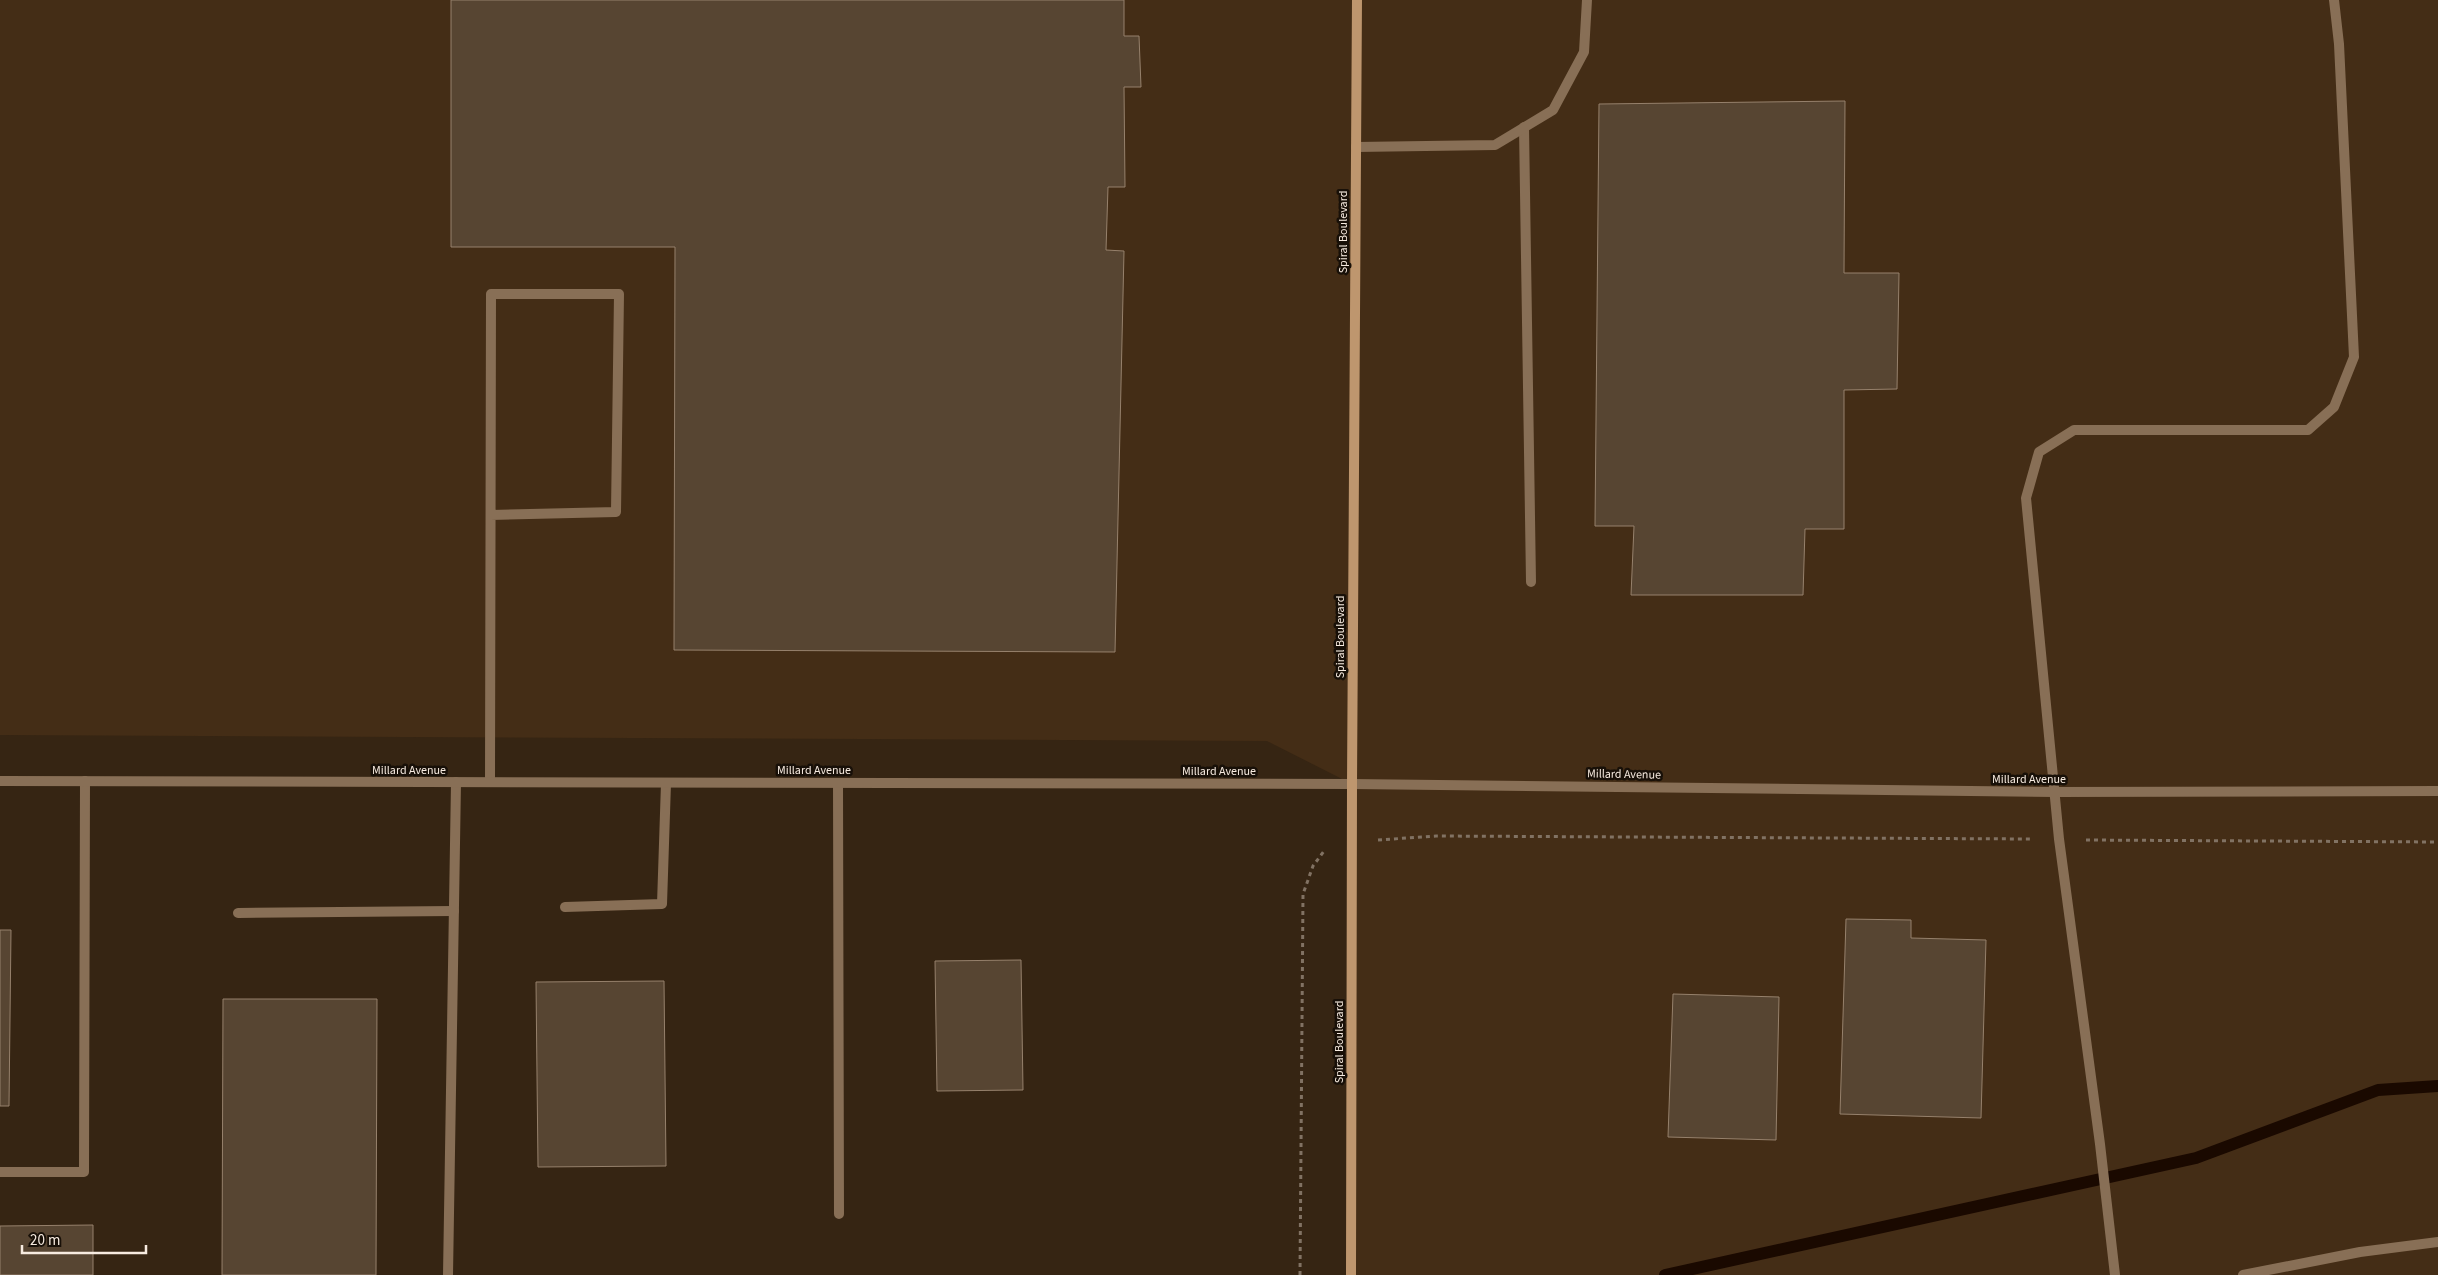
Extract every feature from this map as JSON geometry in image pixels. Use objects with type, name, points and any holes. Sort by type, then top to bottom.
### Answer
[{"type":"street","name":"Spiral Boulevard","points":[[1351,1275],[1352,784],[1358,0]]},
{"type":"street","points":[[1356,147],[1495,145],[1554,110],[1584,52],[1587,0]]},
{"type":"street","points":[[2115,1275],[2096,1106],[2059,840],[2026,498],[2040,452],[2074,430],[2308,430],[2334,407],[2354,357],[2339,44],[2334,0]]},
{"type":"street","points":[[1524,127],[1531,582]]},
{"type":"street","points":[[490,782],[491,294],[619,294],[616,512],[491,515]]},
{"type":"street","name":"Millard Avenue","points":[[0,781],[1352,784],[2054,792],[2438,791]]},
{"type":"street","points":[[0,1172],[84,1172],[85,781]]},
{"type":"street","points":[[448,1275],[456,782]]},
{"type":"street","points":[[565,907],[662,904],[666,783]]},
{"type":"street","points":[[838,783],[839,1214]]},
{"type":"street","points":[[238,913],[454,911]]},
{"type":"street","points":[[2243,1275],[2360,1252],[2438,1242]]},
{"type":"path","points":[[1300,1275],[1303,894],[1313,866],[1328,843],[1436,836],[2438,842]]},
{"type":"shaded area","points":[[0,0],[2438,0],[2438,1275],[1351,1275],[1352,784],[1267,741],[0,735]]},
{"type":"building","points":[[451,0],[1124,0],[1124,36],[1139,36],[1141,87],[1124,87],[1125,187],[1108,187],[1106,250],[1124,251],[1115,652],[674,650],[675,247],[451,247]]},
{"type":"building","points":[[1845,101],[1844,273],[1899,273],[1897,389],[1844,390],[1844,529],[1805,529],[1803,595],[1631,595],[1634,526],[1595,526],[1599,104]]},
{"type":"building","points":[[1846,919],[1911,920],[1911,938],[1986,940],[1981,1118],[1840,1114]]},
{"type":"building","points":[[0,930],[11,930],[9,1106],[0,1106]]},
{"type":"building","points":[[1021,960],[1023,1090],[937,1091],[935,961]]},
{"type":"building","points":[[664,981],[666,1166],[538,1167],[536,982]]},
{"type":"building","points":[[1673,994],[1779,997],[1776,1140],[1668,1137]]},
{"type":"building","points":[[223,999],[377,999],[376,1275],[222,1275]]},
{"type":"building","points":[[93,1225],[93,1275],[0,1275],[0,1226]]},
{"type":"waterway","points":[[1665,1275],[2196,1158],[2378,1090],[2438,1086]]}]
